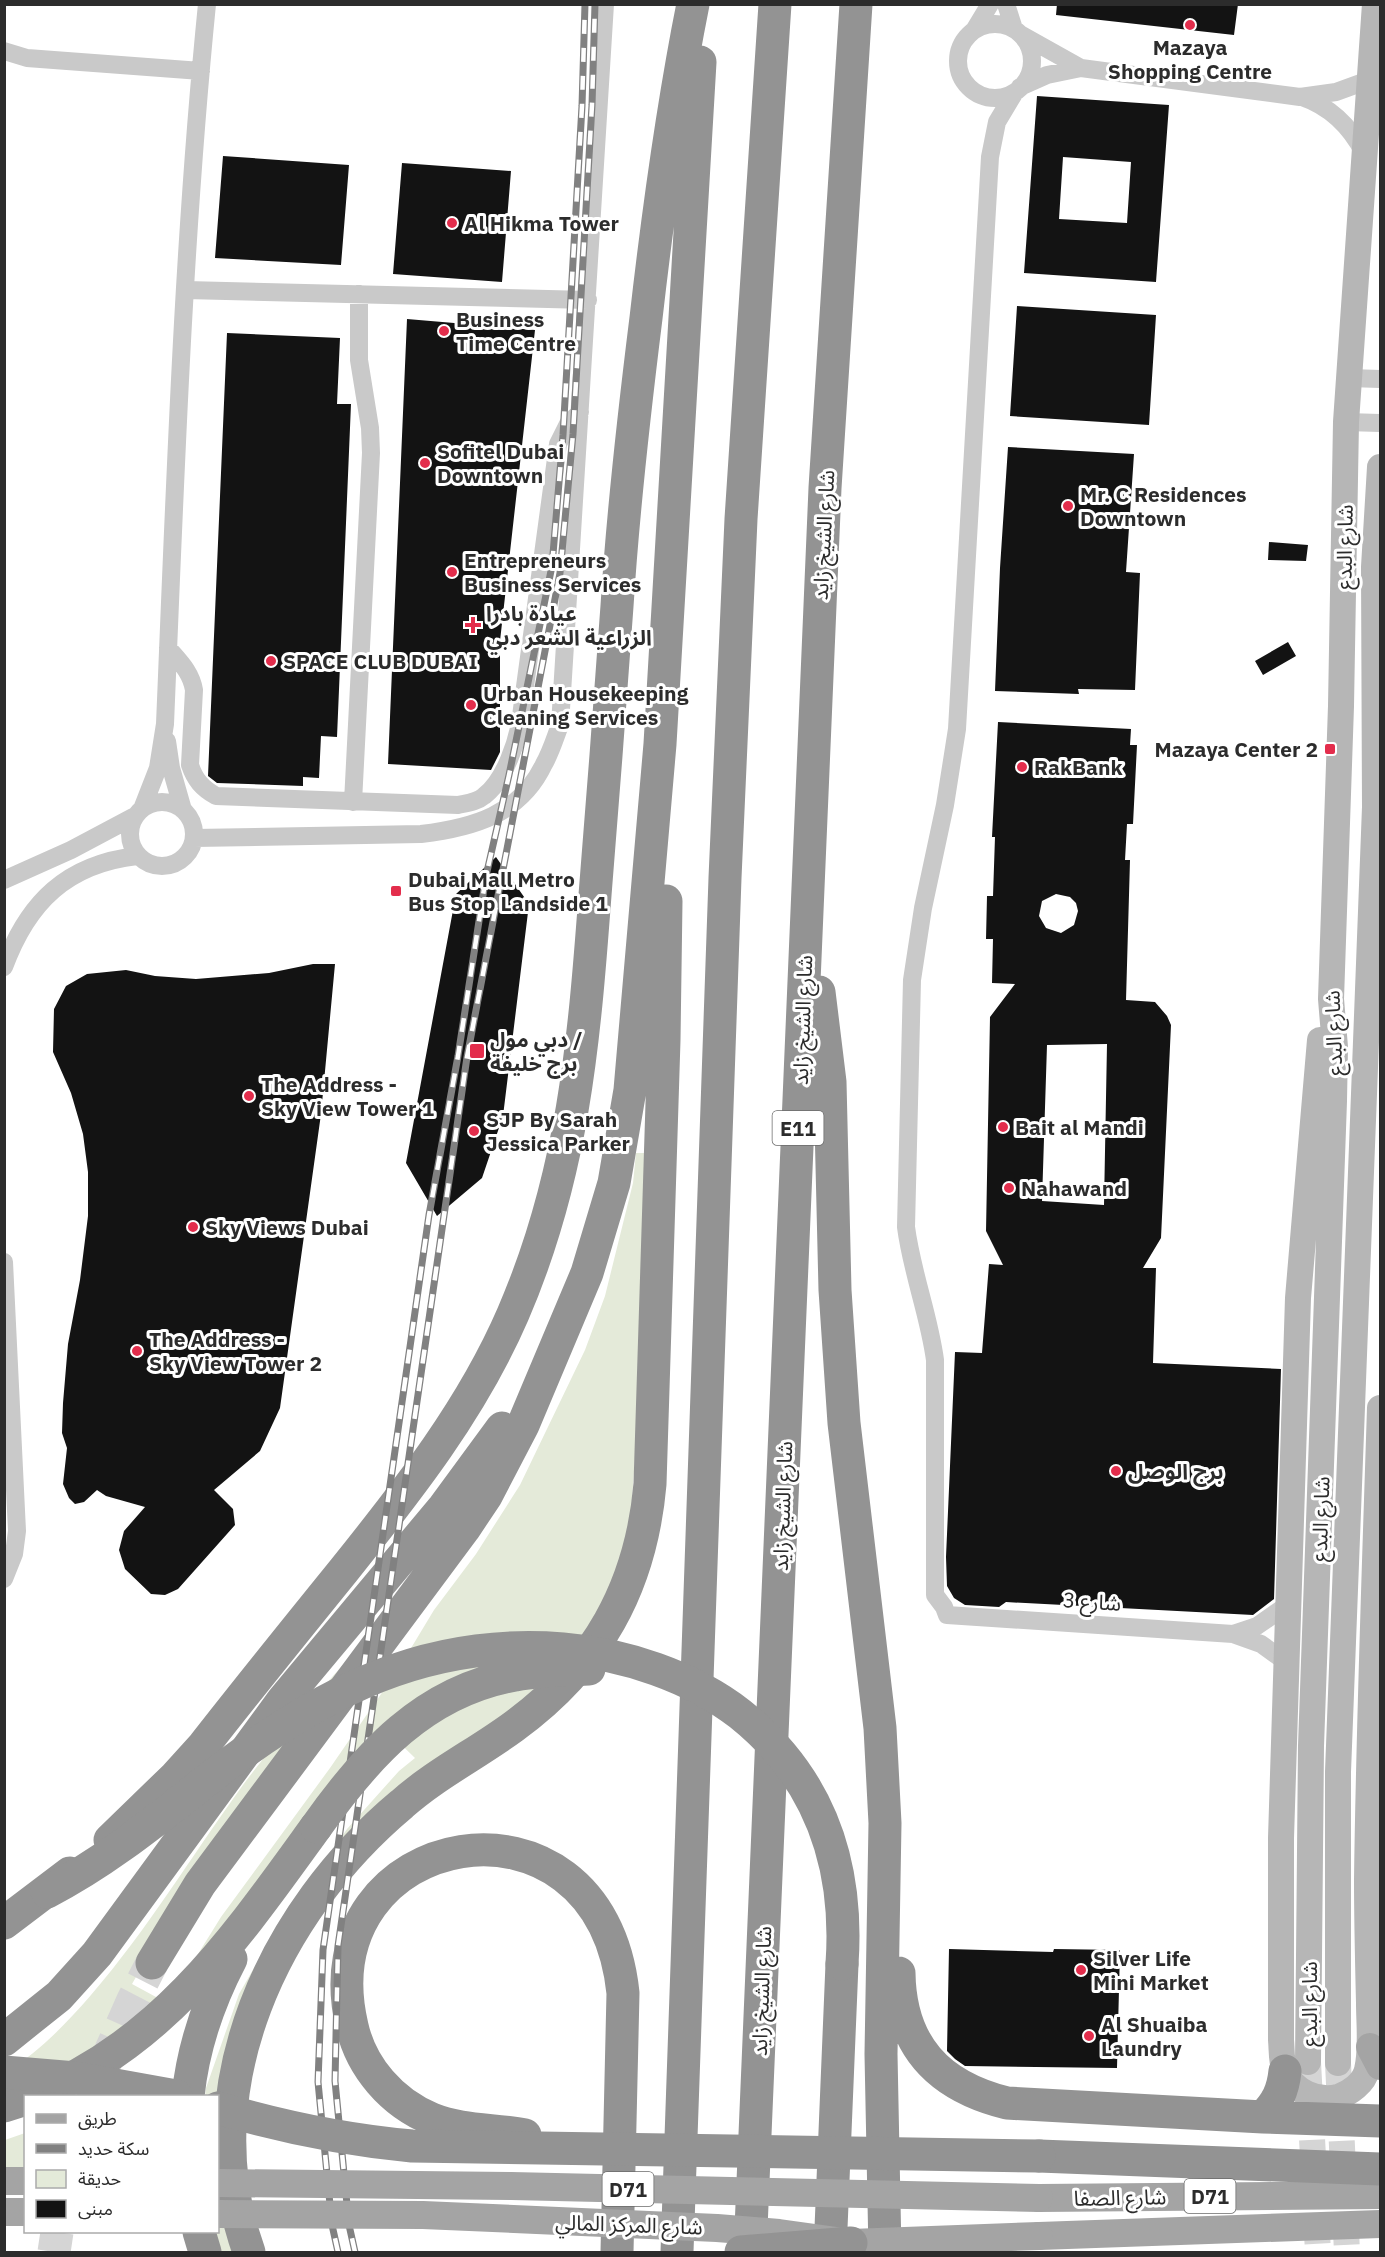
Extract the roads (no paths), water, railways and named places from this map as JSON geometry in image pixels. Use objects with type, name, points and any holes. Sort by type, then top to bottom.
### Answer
[{"type":"highway","points":[[4,1923],[113,1837],[175,1777],[204,1744],[380,1525],[439,1446],[466,1405],[498,1345],[530,1273],[546,1227],[568,1141],[577,1083],[589,980],[619,580],[635,408],[664,164],[693,4]]},
{"type":"highway","points":[[152,1963],[200,1884],[464,1529],[486,1496],[523,1425],[587,1273],[602,1228],[623,1136],[630,1090],[660,744],[703,4]]},
{"type":"highway","points":[[677,2253],[725,867],[741,519],[775,4]]},
{"type":"highway","name":"شارع الشيخ زايد","points":[[750,2253],[825,488],[856,4]]},
{"type":"highway","points":[[249,2253],[232,2183],[230,2126],[232,2098],[252,2014],[290,1936],[322,1888],[359,1843],[380,1823],[450,1767],[525,1718],[572,1676],[601,1639],[613,1618],[638,1553],[644,1530],[650,1484],[664,1052],[667,791],[665,762],[660,744]]},
{"type":"highway","points":[[807,904],[830,1082],[838,1357],[850,1490],[880,1728],[886,1870],[881,2033],[885,2253]]},
{"type":"highway","points":[[4,2040],[58,1996],[103,1946],[289,1692],[461,1485],[493,1442],[553,1351]]},
{"type":"highway","points":[[46,1892],[113,1853],[218,1772],[290,1721],[341,1692],[395,1669],[446,1654],[491,1648],[526,1647],[590,1652],[644,1666],[682,1680],[719,1699],[752,1724],[793,1769],[809,1795],[823,1823],[836,1861],[843,1902],[840,2248],[741,2253]]},
{"type":"highway","points":[[37,2095],[102,2062],[152,2025],[196,1982],[274,1885],[350,1781],[386,1742],[423,1712],[489,1681],[520,1674],[560,1669],[644,1666]]},
{"type":"highway","points":[[573,2150],[536,2137],[452,2126],[431,2119],[411,2109],[393,2096],[378,2080],[361,2054],[351,2024],[346,1986],[350,1948],[365,1914],[389,1886],[420,1866],[462,1851],[485,1850],[528,1857],[570,1879],[597,1912],[608,1931],[616,1951],[623,1993],[617,2253]]},
{"type":"highway","points":[[886,1870],[897,1926],[899,1995],[903,2013],[919,2047],[931,2061],[956,2083],[985,2098],[1007,2103],[1380,2121]]},
{"type":"highway","points":[[188,2095],[194,2057],[209,2005],[232,1956],[274,1885]]},
{"type":"highway","points":[[1263,2117],[1274,2106],[1297,2067]]},
{"type":"highway","points":[[4,2072],[76,2078],[167,2095]]},
{"type":"highway","points":[[4,2106],[24,2100]]},
{"type":"highway","points":[[219,2108],[279,2126],[371,2142],[412,2146],[1040,2156],[1380,2169]]},
{"type":"highway","points":[[199,2233],[205,2253]]},
{"type":"main road","name":"شارع البدع","points":[[1297,2067],[1334,1101],[1335,1047],[1331,999],[1341,706],[1346,422],[1375,4]]},
{"type":"main road","name":"شارع البدع","points":[[1338,2063],[1339,1760],[1375,797],[1380,466]]},
{"type":"main road","points":[[1369,962],[1380,996]]},
{"type":"main road","points":[[1331,999],[1324,1017],[1319,1052],[1298,1298],[1281,1838],[1281,2040],[1297,2067],[1297,2086],[1313,2097],[1338,2097],[1355,2087],[1375,2056],[1367,1916],[1368,1798],[1380,1408]]},
{"type":"main road","points":[[4,2181],[24,2181]]},
{"type":"main road","name":"شارع المركز المالي","points":[[219,2183],[511,2186],[1039,2198]]},
{"type":"main road","name":"شارع الصفا","points":[[1039,2198],[1380,2194]]},
{"type":"main road","points":[[4,2212],[24,2212]]},
{"type":"main road","name":"شارع المركز المالي","points":[[219,2214],[423,2215],[717,2228],[779,2233],[840,2248],[1039,2235]]},
{"type":"main road","name":"شارع الصفا","points":[[1039,2235],[1380,2224]]},
{"type":"street","points":[[165,724],[171,768],[183,810],[194,828],[191,849],[176,864],[166,867],[155,866],[137,856],[130,843],[130,829],[158,768],[165,724],[186,290],[207,4]]},
{"type":"street","points":[[194,838],[421,834],[455,830],[482,822],[507,808],[528,789],[544,766],[560,725],[605,4]]},
{"type":"street","points":[[990,4],[958,52],[959,71],[963,80],[969,88],[986,97],[996,98],[1047,75],[1081,68],[1300,97],[1334,114],[1351,131],[1364,153]]},
{"type":"street","points":[[1006,4],[1018,32],[1031,52],[1030,71],[1018,90]]},
{"type":"street","points":[[975,28],[995,23],[1018,32],[1081,68]]},
{"type":"street","points":[[4,51],[27,58],[201,71]]},
{"type":"street","points":[[4,63],[27,58]]},
{"type":"street","points":[[1300,97],[1336,92],[1369,80]]},
{"type":"street","name":"شارع 3","points":[[1018,90],[997,122],[990,157],[957,729],[945,805],[921,917],[912,980],[906,1227],[909,1252],[931,1330],[935,1360],[935,1592],[947,1615],[1233,1634],[1261,1644],[1286,1662]]},
{"type":"street","points":[[186,290],[588,300]]},
{"type":"street","points":[[353,802],[371,453],[370,428],[359,360],[359,294]]},
{"type":"street","points":[[1349,378],[1380,379]]},
{"type":"street","points":[[168,648],[188,671],[192,681],[194,690],[190,765],[199,784],[207,791],[226,797],[458,806],[471,803],[484,796],[494,787],[510,758],[521,722],[558,444],[568,423],[580,412]]},
{"type":"street","points":[[1346,422],[1380,423]]},
{"type":"street","points":[[4,880],[38,865],[152,804],[163,802],[173,804],[183,810]]},
{"type":"street","points":[[4,968],[29,916],[54,888],[77,873],[102,862],[137,856]]},
{"type":"street","points":[[4,872],[38,865]]},
{"type":"street","points":[[4,1262],[14,1554],[4,1579]]},
{"type":"street","name":"شارع 3","points":[[1233,1634],[1262,1623],[1287,1605]]},
{"type":"tunnel","points":[[102,2070],[152,1963]]},
{"type":"tunnel","points":[[1308,2062],[1318,2252]]},
{"type":"tunnel","points":[[1338,2063],[1347,2252]]},
{"type":"tunnel","points":[[54,2252],[57,2233]]},
{"type":"railway","points":[[338,2252],[332,2225],[318,2082],[323,1950],[429,1215],[458,1056],[486,876],[552,566],[563,435],[582,106],[585,4]]},
{"type":"railway","points":[[355,2252],[349,2225],[335,2081],[338,1946],[467,1057],[560,573],[573,434],[592,105],[595,4]]},
{"type":"place","name":"Mazaya Shopping Centre","points":[[1190,25]]},
{"type":"place","name":"Al Hikma Tower","points":[[452,223]]},
{"type":"place","name":"Business Time Centre","points":[[444,331]]},
{"type":"place","name":"Sofitel Dubai Downtown","points":[[425,463]]},
{"type":"place","name":"Mr. C Residences Downtown","points":[[1068,506]]},
{"type":"place","name":"Entrepreneurs Business Services","points":[[452,572]]},
{"type":"place","name":"عيادة بادرا الزراعية الشعر دبي","points":[[473,625]]},
{"type":"place","name":"SPACE CLUB DUBAI","points":[[271,661]]},
{"type":"place","name":"Urban Housekeeping Cleaning Services","points":[[471,705]]},
{"type":"place","name":"Mazaya Center 2","points":[[1330,749]]},
{"type":"place","name":"RakBank","points":[[1022,767]]},
{"type":"place","name":"Dubai Mall Metro Bus Stop Landside 1","points":[[396,891]]},
{"type":"place","name":"دبي مول / برج خليفة","points":[[477,1051]]},
{"type":"place","name":"The Address - Sky View Tower 1","points":[[249,1096]]},
{"type":"place","name":"Bait al Mandi","points":[[1003,1127]]},
{"type":"place","name":"SJP By Sarah Jessica Parker","points":[[474,1131]]},
{"type":"place","name":"Nahawand","points":[[1009,1188]]},
{"type":"place","name":"Sky Views Dubai","points":[[193,1227]]},
{"type":"place","name":"The Address - Sky View Tower 2","points":[[137,1351]]},
{"type":"place","name":"برج الوصل","points":[[1116,1471]]},
{"type":"place","name":"Silver Life Mini Market","points":[[1081,1970]]},
{"type":"place","name":"Al Shuaiba Laundry","points":[[1089,2036]]}]
